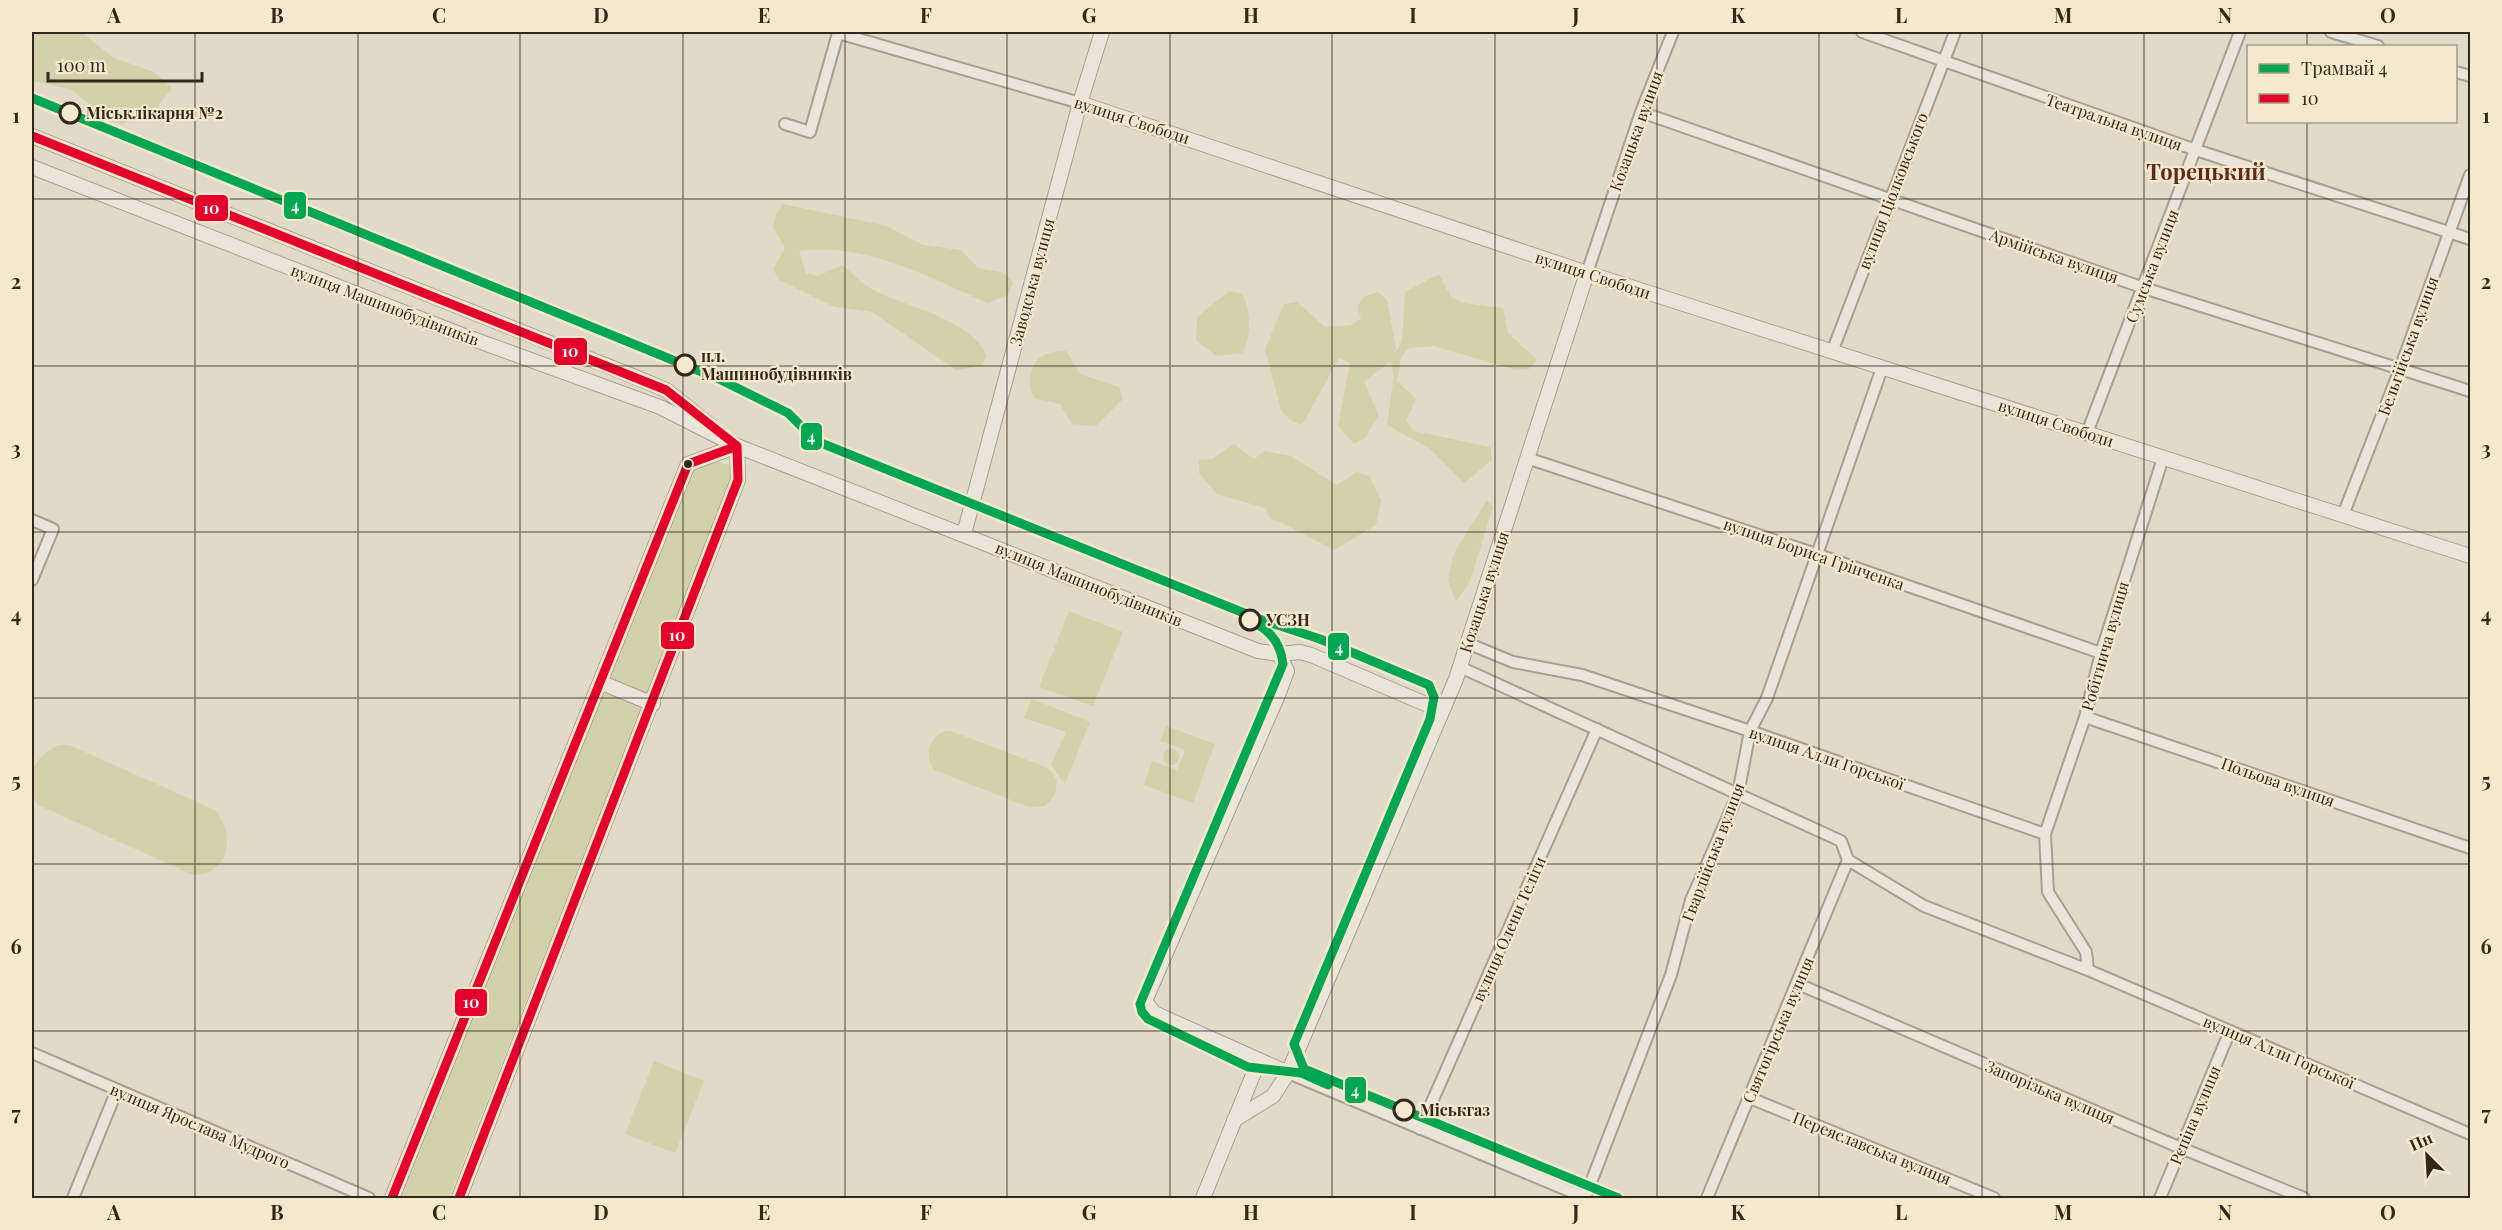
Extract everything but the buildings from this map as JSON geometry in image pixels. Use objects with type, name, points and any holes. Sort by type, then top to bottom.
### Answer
[{"type":"street","name":"Заводська вулиця","points":[[964,534],[1080,103],[1102,32]]},
{"type":"street","name":"Козацька вулиця","points":[[1234,1120],[1273,1096],[1288,1073],[1460,667],[1641,112],[1673,32]]},
{"type":"street","name":"Театральна вулиця","points":[[1862,32],[2196,150],[2470,239]]},
{"type":"street","name":"вулиця Ціолковського","points":[[1832,352],[1955,32]]},
{"type":"street","name":"Сумська вулиця","points":[[2087,433],[2240,32]]},
{"type":"street","points":[[2331,32],[2375,45]]},
{"type":"street","name":"вулиця Свободи","points":[[785,124],[810,132],[838,33],[1080,103],[1587,273],[2470,556]]},
{"type":"street","name":"Армійська вулиця","points":[[1641,112],[2144,288],[2470,391]]},
{"type":"street","name":"вулиця Машинобудівників","points":[[32,136],[666,390],[737,446]]},
{"type":"street","name":"вулиця Машинобудівників","points":[[32,167],[462,335],[660,407],[737,446],[1258,651],[1279,654],[1300,652],[1311,655],[1442,711]]},
{"type":"street","name":"Бельгійська вулиця","points":[[2343,515],[2400,369],[2470,175]]},
{"type":"street","name":"Гвардійська вулиця","points":[[1585,1198],[1671,975],[1691,900],[1738,794],[1750,731],[1767,698],[1882,368]]},
{"type":"street","points":[[392,1198],[688,464],[737,446],[738,480],[459,1198]]},
{"type":"street","name":"вулиця Бориса Грінченка","points":[[1527,458],[1816,554],[2101,653]]},
{"type":"street","name":"Робітнича вулиця","points":[[2044,834],[2085,717],[2101,653],[2163,458]]},
{"type":"street","points":[[32,520],[53,529],[32,580]]},
{"type":"street","name":"вулиця Алли Горської","points":[[1467,643],[1513,662],[1582,675],[2044,834]]},
{"type":"street","points":[[1279,654],[1287,671],[1278,695],[1145,1001],[1154,1013],[1288,1073],[1585,1198]]},
{"type":"street","name":"вулиця Алли Горської","points":[[1460,667],[1841,841],[1848,861],[1924,906],[2088,970],[2470,1134]]},
{"type":"street","points":[[600,682],[652,704]]},
{"type":"street","name":"Польова вулиця","points":[[2085,717],[2470,848]]},
{"type":"street","name":"вулиця Олени Теліги","points":[[1420,1129],[1597,729]]},
{"type":"street","points":[[2044,834],[2048,892],[2085,952],[2088,970]]},
{"type":"street","name":"Святогірська вулиця","points":[[1707,1198],[1848,861]]},
{"type":"street","name":"Запорізька вулиця","points":[[1797,984],[2304,1198]]},
{"type":"street","name":"Рєпіна вулиця","points":[[2160,1198],[2230,1031]]},
{"type":"street","name":"вулиця Ярослава Мудрого","points":[[32,1053],[369,1198]]},
{"type":"street","points":[[1203,1198],[1259,1060]]},
{"type":"street","points":[[73,1198],[117,1089]]},
{"type":"street","name":"Переяславська вулиця","points":[[1750,1098],[1994,1198]]},
{"type":"green space","points":[[32,32],[74,32],[85,35],[114,58],[154,72],[172,88],[157,108],[123,124],[111,122],[71,89],[32,81]]},
{"type":"green space","points":[[783,204],[887,226],[923,245],[961,250],[978,268],[1004,273],[1013,282],[1009,294],[988,303],[919,273],[872,257],[824,250],[799,251],[806,273],[818,276],[842,265],[875,291],[937,316],[967,332],[979,343],[987,355],[982,366],[956,370],[872,312],[835,307],[779,280],[773,269],[785,248],[773,227],[776,215]]},
{"type":"green space","points":[[1439,274],[1451,297],[1463,303],[1503,308],[1508,333],[1537,360],[1529,369],[1516,370],[1434,346],[1409,348],[1401,357],[1397,381],[1416,399],[1406,421],[1414,431],[1490,447],[1492,460],[1464,483],[1430,449],[1387,425],[1394,376],[1391,361],[1364,382],[1379,415],[1365,438],[1354,444],[1338,426],[1350,363],[1339,358],[1302,425],[1290,420],[1281,410],[1265,349],[1284,304],[1297,302],[1325,327],[1350,325],[1361,319],[1357,306],[1365,296],[1378,292],[1387,300],[1396,348],[1394,355],[1402,341],[1405,292]]},
{"type":"green space","points":[[1229,291],[1242,294],[1245,300],[1249,331],[1242,353],[1217,356],[1196,341],[1197,317]]},
{"type":"green space","points":[[1066,351],[1080,374],[1119,387],[1123,399],[1096,426],[1072,424],[1060,404],[1034,398],[1030,382],[1035,363],[1043,356],[1053,352]]},
{"type":"green space","points":[[1234,444],[1254,459],[1265,451],[1291,456],[1337,485],[1357,472],[1369,476],[1381,500],[1376,525],[1334,550],[1279,521],[1270,519],[1265,508],[1217,494],[1199,473],[1199,460],[1212,459]]},
{"type":"green space","points":[[697,453],[736,468],[449,1198],[400,1198]]},
{"type":"green space","points":[[1487,500],[1493,507],[1470,581],[1456,602],[1448,580],[1453,555]]},
{"type":"green space","points":[[1069,611],[1123,632],[1093,706],[1039,687]]},
{"type":"green space","points":[[1032,699],[1090,722],[1065,784],[1051,765],[1066,732],[1024,718]]},
{"type":"green space","points":[[1166,726],[1215,744],[1193,803],[1144,785],[1152,761],[1177,770],[1185,750],[1160,741]]},
{"type":"green space","points":[[945,731],[951,731],[1050,770],[1057,780],[1055,795],[1045,806],[1029,807],[934,770],[929,759],[929,748],[934,738]]},
{"type":"green space","points":[[59,745],[69,745],[215,810],[225,830],[227,841],[222,861],[206,873],[193,875],[38,805],[30,787],[32,770],[43,755]]},
{"type":"green space","points":[[1168,749],[1174,749],[1179,757],[1177,763],[1168,765],[1163,760],[1163,754]]},
{"type":"green space","points":[[654,1061],[704,1081],[675,1153],[625,1134]]},
{"type":"tram line","name":"4","points":[[32,98],[719,379],[788,413],[816,441],[1259,619],[1320,639],[1429,685],[1434,697],[1430,719],[1294,1044],[1304,1069],[1618,1198]]},
{"type":"tram line","name":"4","points":[[1245,618],[1271,635],[1279,648],[1283,664],[1140,1004],[1142,1012],[1148,1019],[1248,1067],[1301,1073],[1328,1085]]},
{"type":"transit line","name":"10","points":[[32,136],[666,390],[737,446]]},
{"type":"transit line","name":"10","points":[[392,1198],[688,464],[737,446]]},
{"type":"transit line","name":"10","points":[[459,1198],[738,480],[737,446]]},
{"type":"place","name":"Міськлікарня №2","points":[[70,113]]},
{"type":"place","name":"пл. Машинобудівників","points":[[685,365]]},
{"type":"place","name":"УСЗН","points":[[1250,620]]},
{"type":"place","name":"Міськгаз","points":[[1404,1110]]},
{"type":"district","name":"Торецький","points":[[2206,172]]}]
